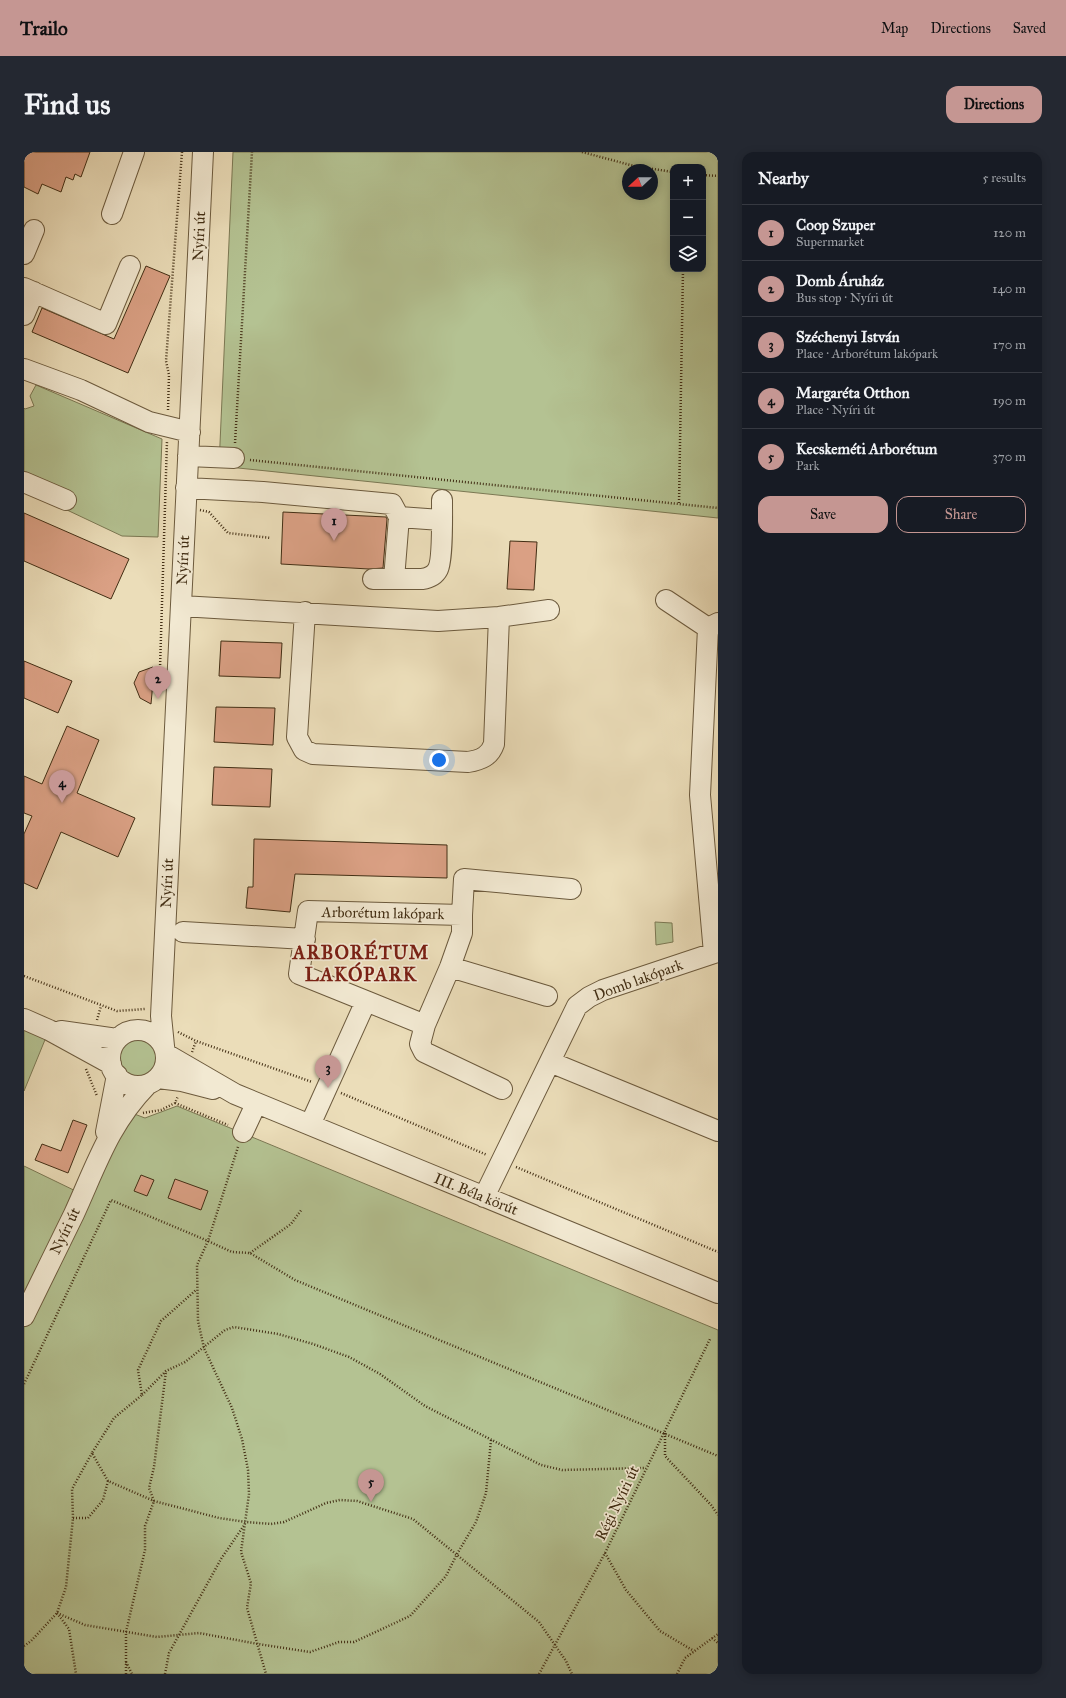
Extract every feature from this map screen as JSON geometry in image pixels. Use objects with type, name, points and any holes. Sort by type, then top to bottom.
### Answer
[{"type":"street","points":[[112,214],[134,152]]},
{"type":"street","name":"Nyíri út","points":[[165,1050],[161,1016],[163,967],[203,152]]},
{"type":"street","points":[[24,254],[34,230]]},
{"type":"street","points":[[24,315],[29,290],[106,324],[130,266]]},
{"type":"street","points":[[24,369],[81,390],[149,422],[190,432]]},
{"type":"street","points":[[188,456],[234,458]]},
{"type":"street","points":[[24,482],[66,500]]},
{"type":"street","points":[[186,488],[263,492],[392,504],[399,517],[394,579]]},
{"type":"street","points":[[373,579],[422,579],[427,578],[436,572],[440,562],[442,500]]},
{"type":"street","points":[[399,517],[441,520]]},
{"type":"street","name":"Domb lakópark","points":[[484,1197],[577,1006],[585,999],[603,990],[716,954],[700,795],[713,626],[666,600]]},
{"type":"street","points":[[181,606],[305,612],[438,621],[499,617],[548,610]]},
{"type":"street","points":[[305,612],[297,737],[304,750],[313,754],[468,762],[484,758],[490,752],[494,744],[499,617]]},
{"type":"street","name":"Arborétum lakópark","points":[[502,1090],[424,1052],[420,1044],[425,1025],[450,967],[462,933],[464,880],[571,890]]},
{"type":"street","name":"Arborétum lakópark","points":[[425,1025],[299,974],[308,912],[462,915]]},
{"type":"street","points":[[183,932],[305,939]]},
{"type":"street","name":"Nyíri út","points":[[136,1030],[148,1011],[163,967]]},
{"type":"street","points":[[450,967],[547,996]]},
{"type":"street","points":[[310,1125],[366,1001]]},
{"type":"street","points":[[24,1019],[49,1030],[114,1070],[123,1081],[130,1084],[152,1082],[163,1071],[166,1063],[165,1050],[159,1038],[144,1030],[136,1030],[122,1034],[112,1047],[110,1055],[114,1070]]},
{"type":"street","points":[[49,1030],[117,1039]]},
{"type":"street","name":"III. Béla körút","points":[[165,1050],[235,1094],[256,1104],[718,1293]]},
{"type":"street","points":[[550,1062],[718,1131]]},
{"type":"street","name":"Nyíri út","points":[[104,1146],[114,1070]]},
{"type":"street","name":"III. Béla körút","points":[[152,1082],[182,1081],[235,1094]]},
{"type":"street","name":"Nyíri út","points":[[24,1316],[74,1213],[104,1146],[126,1108],[152,1082]]},
{"type":"street","points":[[243,1132],[256,1104]]},
{"type":"path","points":[[160,672],[164,505],[170,389],[166,361],[181,152]]},
{"type":"path","points":[[252,152],[234,458],[718,508]]},
{"type":"path","points":[[582,152],[634,166],[670,172]]},
{"type":"path","points":[[706,175],[718,176]]},
{"type":"path","points":[[679,503],[683,272]]},
{"type":"path","points":[[164,505],[209,512],[228,533],[271,538]]},
{"type":"path","points":[[24,976],[117,1011],[143,1008]]},
{"type":"path","points":[[196,1041],[328,1088],[718,1252]]},
{"type":"path","points":[[175,1103],[243,1132],[208,1241],[197,1265],[196,1290],[198,1321],[204,1348],[232,1408],[242,1439],[248,1470],[249,1494],[241,1552],[250,1583],[247,1608],[266,1674]]},
{"type":"path","points":[[24,1384],[111,1200],[232,1252],[250,1253],[295,1280],[665,1432],[718,1456]]},
{"type":"path","points":[[250,1253],[291,1224],[302,1209]]},
{"type":"path","points":[[142,1395],[138,1370],[161,1322],[196,1290]]},
{"type":"path","points":[[24,1646],[31,1641],[57,1613],[66,1587],[73,1518],[72,1489],[114,1418],[142,1395],[166,1370],[185,1362],[225,1330],[234,1327],[278,1334],[313,1344],[349,1357],[380,1374],[425,1406],[541,1465],[562,1470],[646,1468]]},
{"type":"path","name":"Régi Nyíri út","points":[[539,1674],[605,1552],[710,1339]]},
{"type":"path","points":[[126,1674],[126,1632],[145,1550],[145,1526],[154,1501],[149,1488],[154,1467],[166,1370]]},
{"type":"path","points":[[665,1432],[665,1456],[711,1505],[718,1515]]},
{"type":"path","points":[[57,1613],[85,1625],[157,1637],[199,1633],[310,1652],[339,1642],[354,1642],[410,1616],[446,1576],[476,1522],[486,1493],[491,1440]]},
{"type":"path","points":[[92,1453],[108,1481],[154,1501],[219,1518],[271,1524],[284,1522],[326,1503],[340,1500],[357,1500],[413,1519],[539,1622],[566,1661],[572,1674]]},
{"type":"path","points":[[73,1518],[88,1518],[103,1500],[108,1481]]},
{"type":"path","points":[[165,1673],[169,1653],[179,1634],[221,1559],[246,1522]]},
{"type":"path","points":[[605,1552],[626,1590],[660,1631],[694,1651]]},
{"type":"path","points":[[57,1613],[69,1629],[76,1674]]},
{"type":"path","points":[[677,1674],[685,1658],[718,1634]]},
{"type":"path","points":[[712,1638],[718,1643]]},
{"type":"path","points":[[126,1662],[132,1674]]},
{"type":"green space","points":[[233,152],[718,152],[718,518],[219,466]]},
{"type":"green space","points":[[36,385],[162,439],[158,537],[122,536],[67,510],[24,478],[24,408],[34,406],[30,396]]},
{"type":"green space","points":[[655,922],[672,923],[673,942],[656,945]]},
{"type":"green space","points":[[24,1019],[49,1030],[24,1091]]},
{"type":"green space","points":[[135,1037],[143,1037],[151,1040],[157,1046],[160,1058],[157,1070],[151,1076],[143,1079],[135,1079],[127,1076],[121,1070],[118,1062],[118,1054],[121,1046],[127,1040]]},
{"type":"green space","points":[[177,1106],[718,1330],[718,1674],[24,1674],[24,1166],[86,1196],[129,1112],[145,1118]]},
{"type":"building","points":[[24,152],[90,152],[81,177],[75,174],[73,180],[66,177],[61,192],[42,184],[38,194],[24,187]]},
{"type":"building","points":[[146,266],[170,276],[128,373],[32,332],[42,308],[114,339]]},
{"type":"building","points":[[283,512],[386,517],[383,568],[369,569],[281,564]]},
{"type":"building","points":[[24,513],[129,559],[111,599],[24,561]]},
{"type":"building","points":[[510,541],[537,542],[534,590],[507,589]]},
{"type":"building","points":[[221,641],[282,643],[280,678],[219,676]]},
{"type":"building","points":[[24,661],[72,681],[58,713],[24,698]]},
{"type":"building","points":[[153,667],[151,704],[140,698],[134,683],[139,672]]},
{"type":"building","points":[[216,707],[275,708],[273,745],[214,742]]},
{"type":"building","points":[[67,726],[99,740],[77,793],[135,818],[118,857],[61,832],[37,889],[24,883],[24,834],[32,816],[24,813],[24,776],[42,784]]},
{"type":"building","points":[[214,767],[272,769],[270,807],[212,805]]},
{"type":"building","points":[[254,839],[447,845],[447,878],[295,874],[290,912],[246,908],[248,887],[253,887]]},
{"type":"building","points":[[73,1120],[87,1125],[68,1173],[35,1160],[42,1144],[61,1151]]},
{"type":"building","points":[[141,1175],[154,1180],[147,1196],[134,1191]]},
{"type":"building","points":[[175,1179],[208,1191],[201,1210],[168,1198]]},
{"type":"place","name":"Coop Szuper","points":[[334,541]]},
{"type":"place","name":"Domb Áruház","points":[[158,699]]},
{"type":"place","name":"Margaréta Otthon","points":[[62,803]]},
{"type":"place","name":"Széchenyi István","points":[[328,1088]]},
{"type":"place","name":"Kecskeméti Arborétum","points":[[371,1502]]},
{"type":"district","name":"ARBORÉTUM LAKÓPARK","points":[[361,963]]}]
